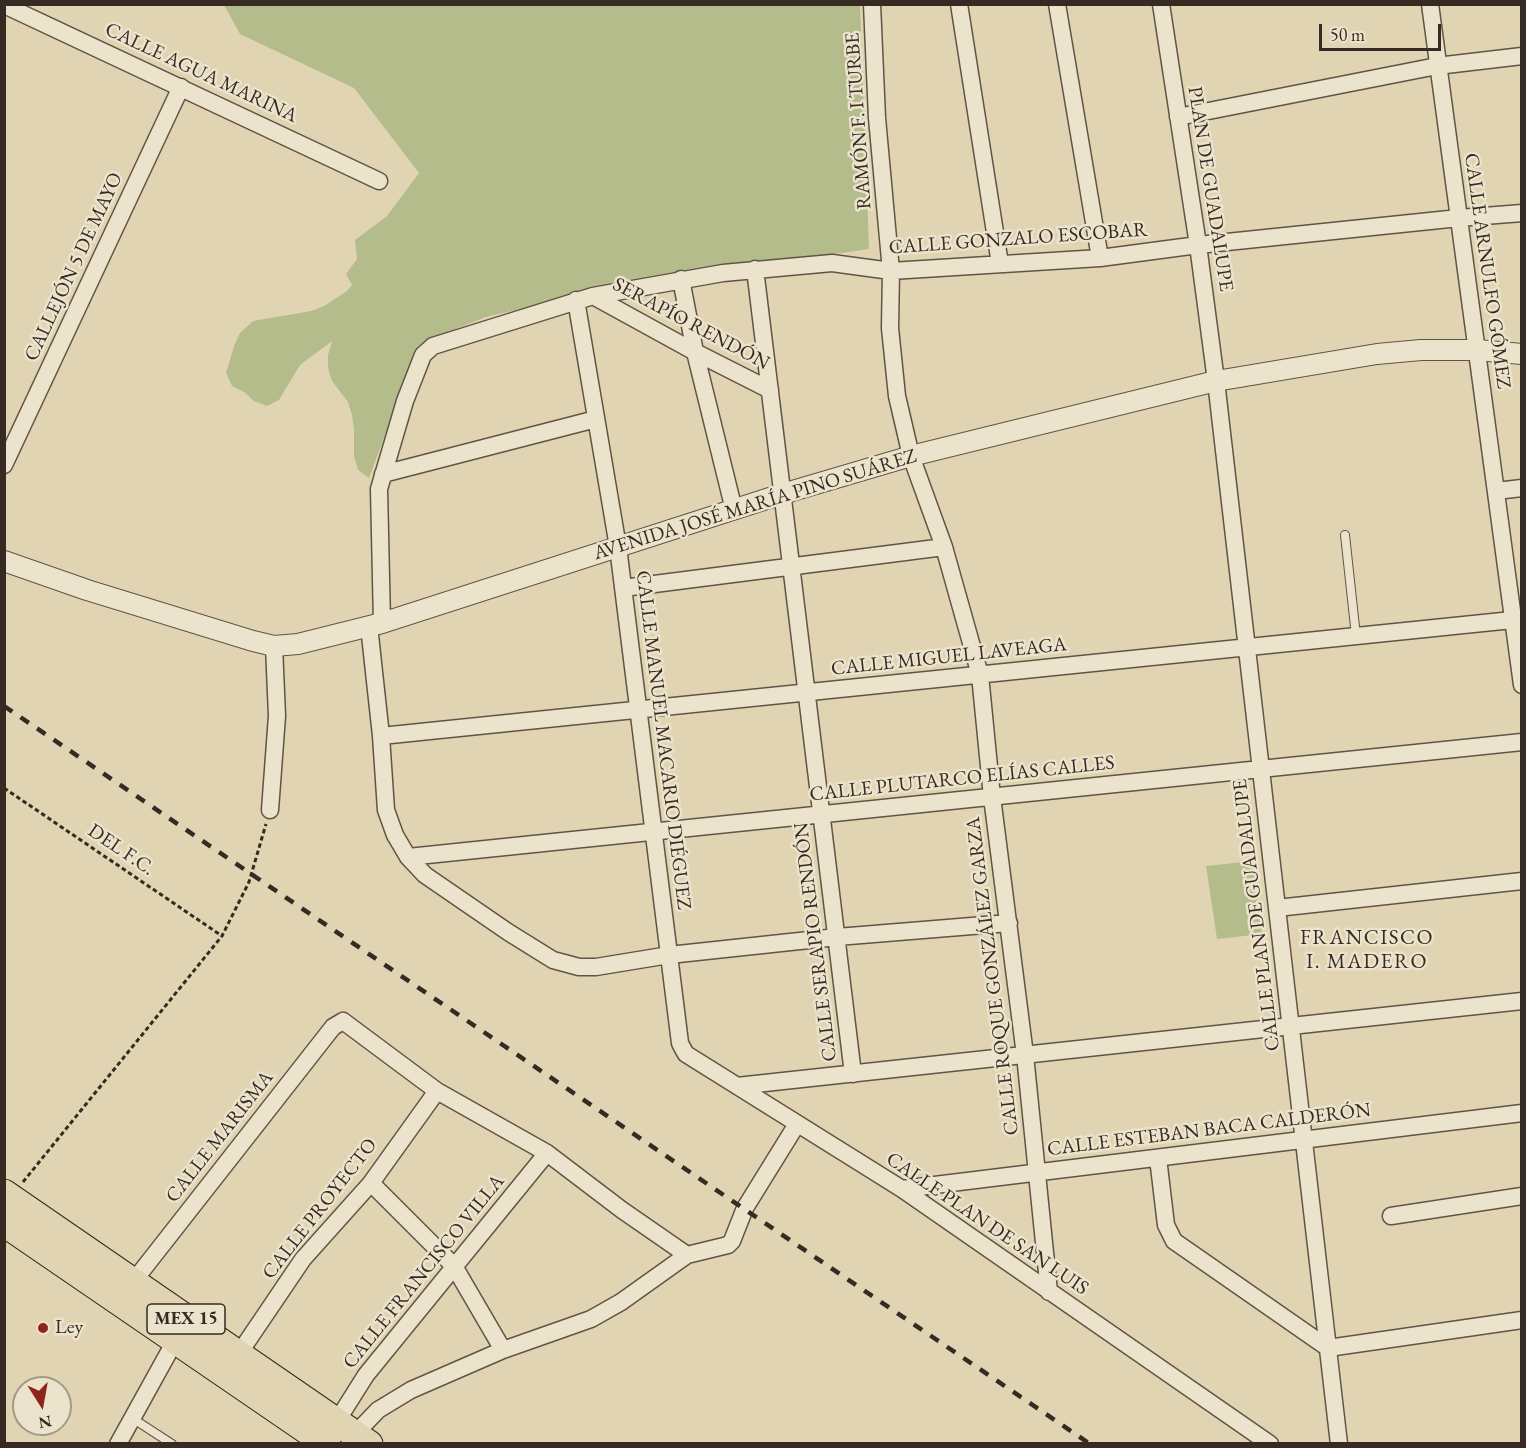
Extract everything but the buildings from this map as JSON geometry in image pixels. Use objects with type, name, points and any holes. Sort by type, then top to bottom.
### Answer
[{"type":"highway","name":"MEX 15","points":[[8,1195],[238,1355],[347,1435]]},
{"type":"highway","name":"MEX 15","points":[[4,1223],[175,1341],[347,1435]]},
{"type":"street","name":"RAMÓN F. I TURBE","points":[[872,4],[878,118],[891,271]]},
{"type":"street","points":[[959,4],[1000,264]]},
{"type":"street","points":[[1057,4],[1100,258]]},
{"type":"street","name":"PLAN DE GUADALUPE","points":[[1161,4],[1198,245],[1216,381]]},
{"type":"street","name":"CALLE ARNULFO GÓMEZ","points":[[1430,4],[1496,490],[1517,620],[1521,685]]},
{"type":"street","name":"CALLE AGUA MARINA","points":[[4,5],[379,181]]},
{"type":"street","points":[[1178,117],[1437,66],[1521,56]]},
{"type":"street","name":"CALLEJÓN 5 DE MAYO","points":[[4,465],[181,87]]},
{"type":"street","name":"CALLE GONZALO ESCOBAR","points":[[383,474],[405,401],[423,356],[433,346],[593,296],[681,279],[755,269],[832,263],[891,271],[1100,258],[1198,245],[1521,213]]},
{"type":"street","name":"CALLE SERAPIO RENDÓN","points":[[755,269],[853,1074]]},
{"type":"street","name":"CALLE ROQUE GONZÁLEZ GARZA","points":[[891,271],[890,328],[897,396],[911,456],[944,547],[980,675],[992,797],[1025,1055],[1049,1292]]},
{"type":"street","points":[[681,279],[695,352],[734,510]]},
{"type":"street","name":"SERAPÍO RENDÓN","points":[[593,296],[770,390]]},
{"type":"street","name":"CALLE MANUEL MACARIO DIÉGUEZ","points":[[576,300],[618,547],[680,1043]]},
{"type":"street","name":"AVENIDA JOSÉ MARÍA PINO SUÁREZ","points":[[4,561],[87,590],[242,638],[274,646],[298,644],[370,626],[782,494],[911,456],[1216,381],[1377,354],[1421,350],[1521,354]]},
{"type":"street","name":"CALLE PLAN DE GUADALUPE","points":[[1216,381],[1339,1443]]},
{"type":"street","points":[[596,419],[383,474],[379,489],[370,626],[386,810],[395,835],[408,857],[425,875],[446,890],[553,960],[587,968],[669,955],[837,937],[1009,923]]},
{"type":"street","points":[[1496,490],[1521,488]]},
{"type":"street","points":[[623,588],[944,547]]},
{"type":"street","name":"CALLE MIGUEL LAVEAGA","points":[[381,736],[1517,620]]},
{"type":"street","points":[[270,810],[278,716],[274,646]]},
{"type":"street","name":"CALLE PLUTARCO ELÍAS CALLES","points":[[408,857],[1521,742]]},
{"type":"street","points":[[1277,908],[1521,881]]},
{"type":"street","points":[[737,1086],[1521,1001]]},
{"type":"street","name":"CALLE MARISMA","points":[[133,1282],[333,1027],[343,1021],[437,1091]]},
{"type":"street","name":"CALLE PLAN DE SAN LUIS","points":[[680,1043],[686,1054],[902,1189],[1270,1443]]},
{"type":"street","points":[[437,1091],[547,1153],[622,1210],[687,1255]]},
{"type":"street","name":"CALLE PROYECTO","points":[[238,1355],[303,1259],[370,1183],[437,1091]]},
{"type":"street","name":"CALLE ESTEBAN BACA CALDERÓN","points":[[902,1189],[1521,1113]]},
{"type":"street","points":[[347,1435],[394,1399],[503,1350],[591,1319],[621,1302],[687,1255],[725,1247],[732,1241],[746,1208],[797,1124]]},
{"type":"street","name":"CALLE FRANCISCO VILLA","points":[[347,1435],[366,1375],[547,1153]]},
{"type":"street","points":[[1158,1158],[1166,1225],[1174,1241],[1328,1348],[1521,1320]]},
{"type":"street","points":[[370,1183],[454,1266],[503,1350]]},
{"type":"street","points":[[1391,1216],[1521,1196]]},
{"type":"street","points":[[118,1443],[175,1341]]},
{"type":"lane","points":[[1345,535],[1356,636]]},
{"type":"lane","points":[[132,1418],[172,1443]]},
{"type":"path","name":"DEL F.C.","points":[[4,788],[222,936]]},
{"type":"path","points":[[8,1195],[222,936],[249,882],[270,810]]},
{"type":"green space","points":[[224,5],[860,5],[869,249],[632,283],[486,317],[435,337],[418,346],[369,478],[358,470],[354,456],[352,415],[348,402],[332,381],[328,368],[328,355],[332,341],[300,365],[279,400],[267,406],[254,401],[244,392],[232,386],[226,373],[240,333],[253,321],[311,311],[324,306],[347,291],[352,285],[346,274],[357,259],[355,240],[387,216],[419,173],[354,88],[240,34]]},
{"type":"green space","points":[[1253,861],[1262,934],[1217,939],[1206,866]]},
{"type":"railway","points":[[4,706],[1090,1444]]},
{"type":"place","name":"Ley","points":[[43,1328]]},
{"type":"district","name":"FRANCISCO I. MADERO","points":[[1367,950]]}]
